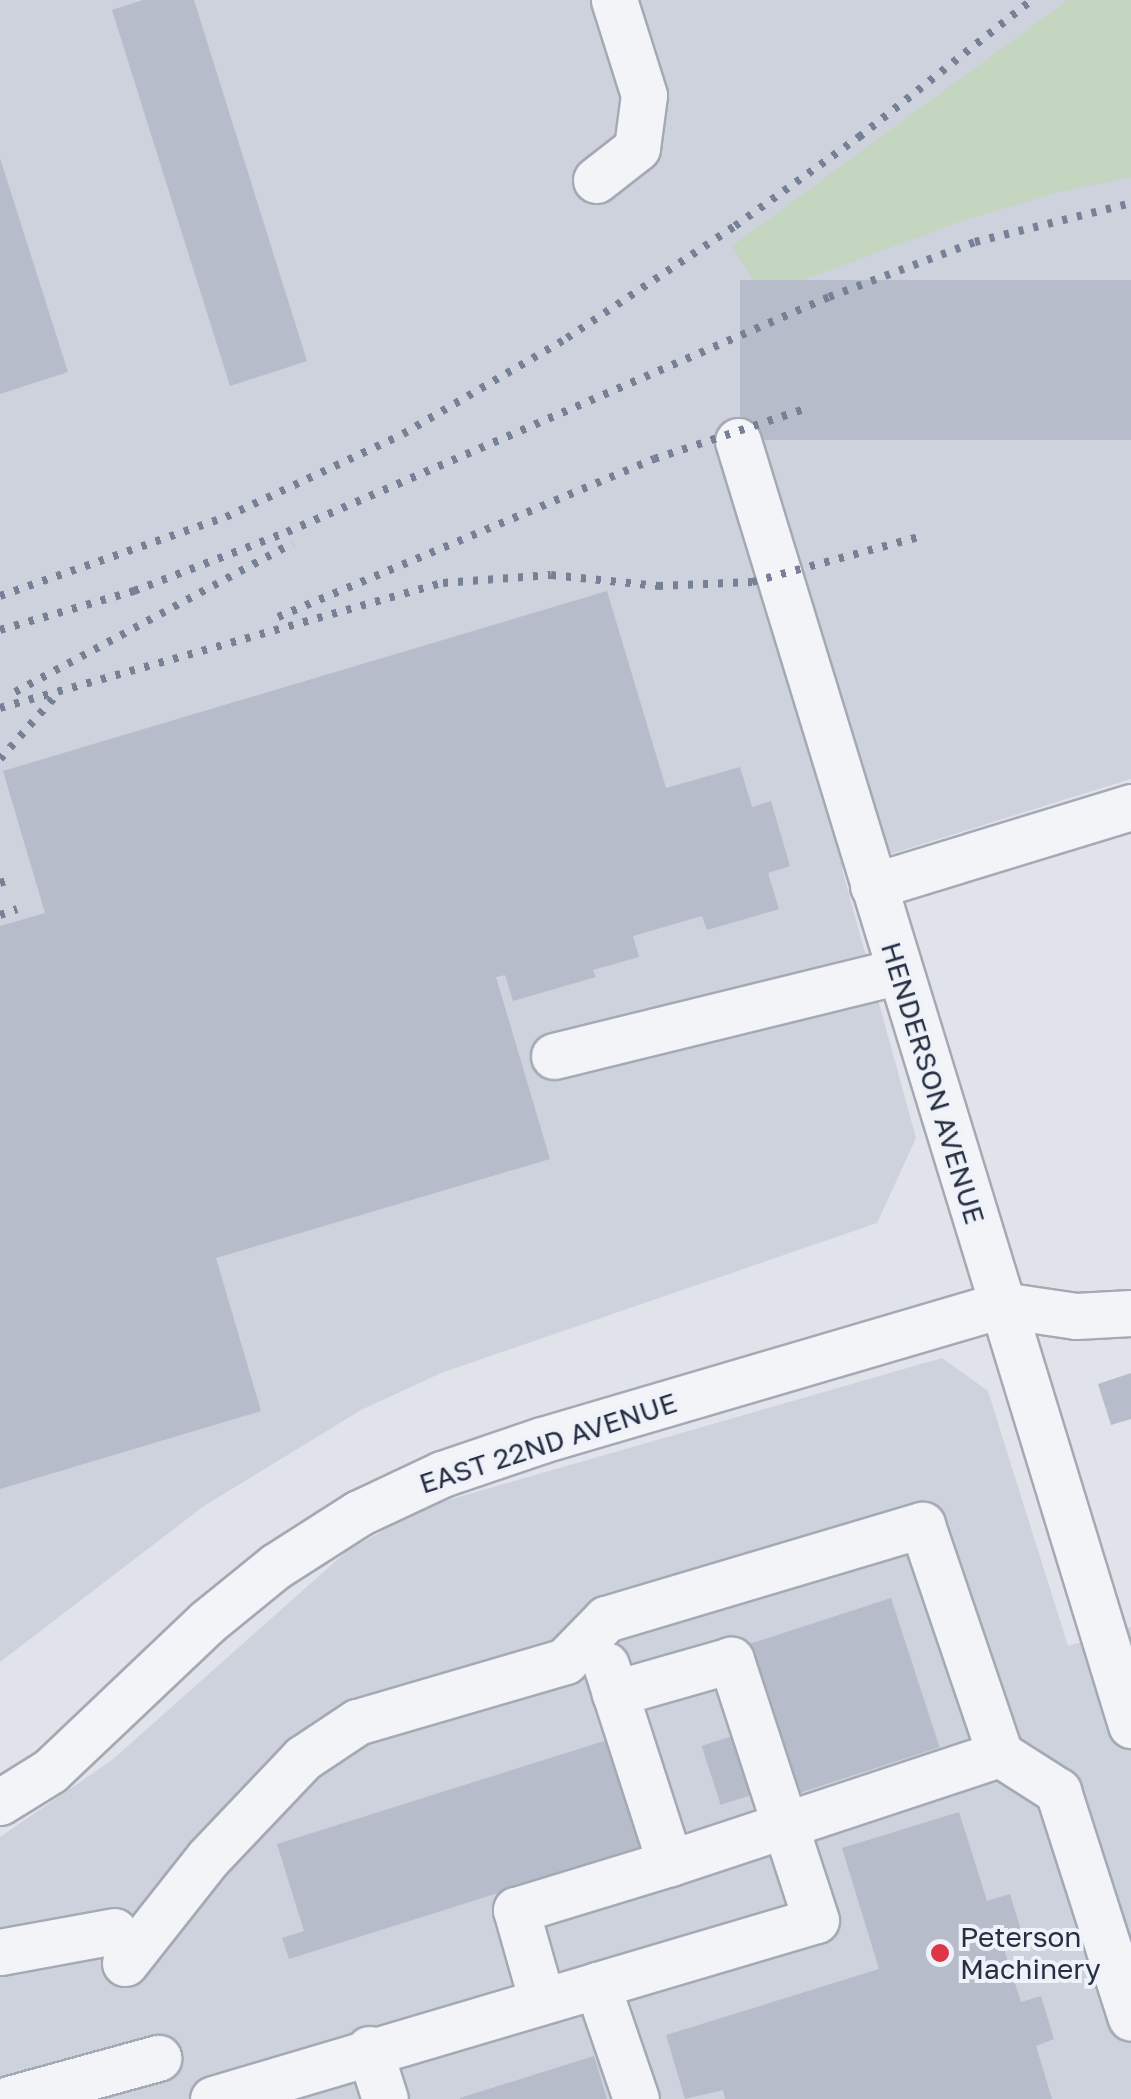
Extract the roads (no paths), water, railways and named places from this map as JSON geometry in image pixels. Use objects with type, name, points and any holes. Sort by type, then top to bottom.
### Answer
[{"type":"street","points":[[596,180],[637,148],[644,94],[614,0]]},
{"type":"street","name":"HENDERSON AVENUE","points":[[738,441],[1131,1724]]},
{"type":"street","points":[[873,886],[1131,806]]},
{"type":"street","points":[[554,1056],[899,971]]},
{"type":"street","name":"EAST 22ND AVENUE","points":[[0,1802],[50,1771],[206,1622],[276,1566],[359,1513],[442,1474],[542,1440],[1001,1305],[1076,1316],[1131,1314]]},
{"type":"street","points":[[0,1952],[119,1947],[302,1758],[356,1722],[565,1660],[606,1619],[922,1526],[1000,1754],[1058,1791],[1115,1910],[1131,2018]]},
{"type":"street","points":[[594,1630],[670,1864]]},
{"type":"street","points":[[213,2099],[369,2049],[816,1920],[731,1660],[615,1693]]},
{"type":"street","points":[[542,2000],[516,1910],[670,1864],[1000,1754]]},
{"type":"street","points":[[597,1985],[636,2099]]},
{"type":"street","points":[[369,2049],[385,2099]]},
{"type":"street","points":[[9,2099],[158,2058]]},
{"type":"railway","points":[[0,596],[226,517],[403,434],[567,338],[735,226],[859,137],[1032,0]]},
{"type":"railway","points":[[0,630],[134,591],[287,532],[829,297],[975,242],[1131,203]]},
{"type":"railway","points":[[278,617],[654,459],[807,408]]},
{"type":"railway","points":[[0,708],[443,583],[551,575],[658,586],[752,582],[923,536]]},
{"type":"railway","points":[[15,692],[293,543]]},
{"type":"railway","points":[[0,759],[59,692]]},
{"type":"railway","points":[[0,883],[9,880]]},
{"type":"railway","points":[[0,915],[17,909]]},
{"type":"place","name":"Peterson Machinery","points":[[940,1953]]}]
